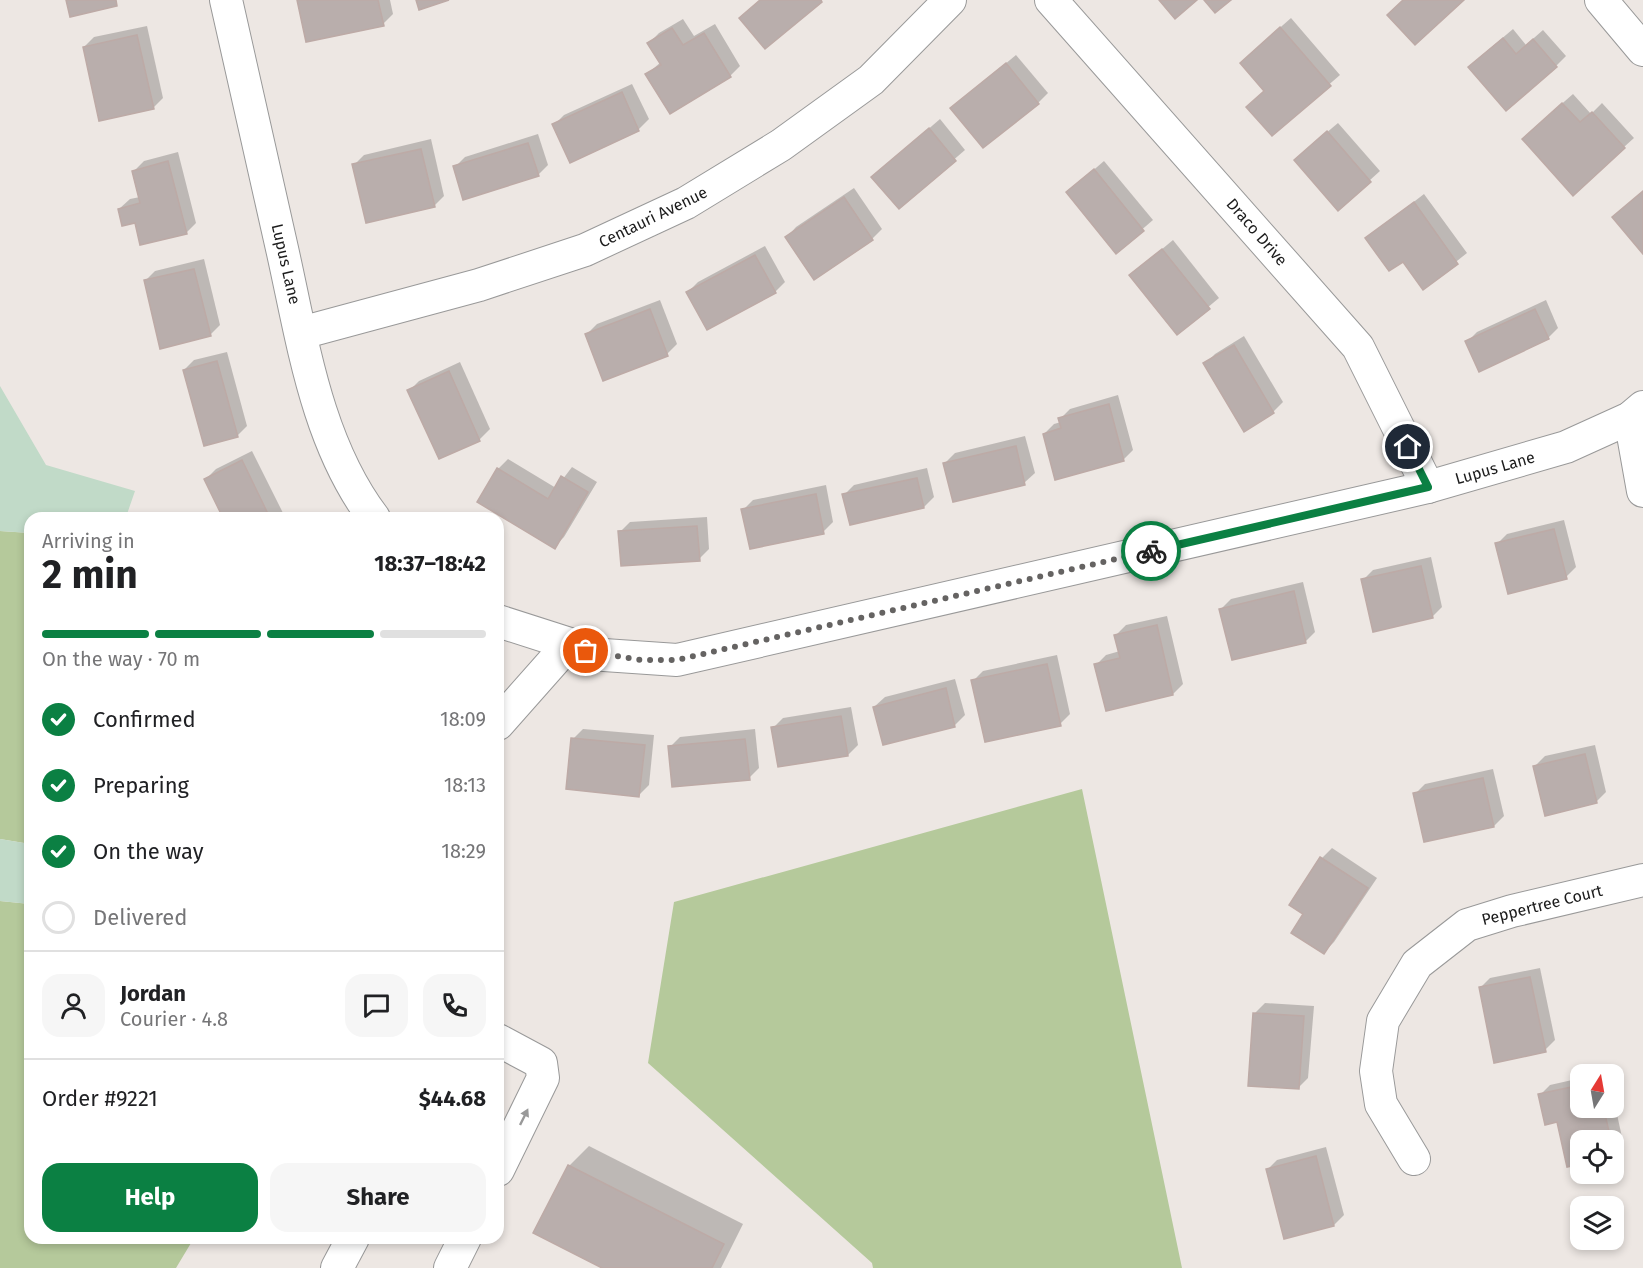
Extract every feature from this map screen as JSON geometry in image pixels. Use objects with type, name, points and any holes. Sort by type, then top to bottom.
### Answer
[{"type":"street","name":"Lupus Lane","points":[[226,0],[301,333],[333,448],[359,497],[370,512]]},
{"type":"street","name":"Centauri Avenue","points":[[301,333],[479,285],[585,250],[686,203],[781,146],[857,91],[950,0]]},
{"type":"street","name":"Draco Drive","points":[[1051,0],[1358,346],[1428,487]]},
{"type":"street","points":[[1601,0],[1643,50]]},
{"type":"street","name":"Lupus Lane","points":[[504,623],[567,646],[604,655],[677,660],[1428,487],[1566,447],[1637,413]]},
{"type":"street","points":[[1637,413],[1643,491]]},
{"type":"street","points":[[504,717],[567,646]]},
{"type":"street","name":"Peppertree Court","points":[[1414,1159],[1381,1104],[1376,1071],[1383,1022],[1417,964],[1467,925],[1512,910],[1643,880]]},
{"type":"street","points":[[504,1043],[541,1063],[543,1077],[504,1158]]},
{"type":"street","points":[[337,1268],[350,1244]]},
{"type":"street","points":[[450,1268],[462,1244]]},
{"type":"green space","points":[[0,386],[46,465],[135,491],[128,512],[24,512],[24,533],[0,531]]},
{"type":"green space","points":[[0,531],[24,533],[24,843],[0,839]]},
{"type":"green space","points":[[1082,789],[1182,1268],[873,1268],[872,1263],[648,1063],[674,902]]},
{"type":"green space","points":[[0,839],[24,843],[24,903],[0,901]]},
{"type":"green space","points":[[0,901],[24,903],[24,1244],[190,1244],[176,1268],[0,1268]]},
{"type":"building","points":[[66,0],[116,0],[117,6],[70,17]]},
{"type":"building","points":[[297,0],[378,0],[384,26],[306,42]]},
{"type":"building","points":[[416,0],[449,0],[419,10]]},
{"type":"building","points":[[760,0],[821,0],[822,2],[765,49],[739,18]]},
{"type":"building","points":[[1159,0],[1197,0],[1175,19]]},
{"type":"building","points":[[1204,0],[1231,0],[1215,13]]},
{"type":"building","points":[[1403,0],[1464,0],[1415,45],[1387,15]]},
{"type":"building","points":[[1280,27],[1331,86],[1272,136],[1246,107],[1264,91],[1240,63]]},
{"type":"building","points":[[672,28],[683,45],[704,33],[731,77],[670,114],[645,74],[661,65],[647,43]]},
{"type":"building","points":[[137,35],[154,109],[99,121],[83,47]]},
{"type":"building","points":[[1503,38],[1516,54],[1533,39],[1557,67],[1506,111],[1468,67]]},
{"type":"building","points":[[1006,63],[1039,104],[983,148],[950,108]]},
{"type":"building","points":[[622,92],[639,131],[570,163],[552,124]]},
{"type":"building","points":[[1562,103],[1580,122],[1592,112],[1625,148],[1573,196],[1522,139]]},
{"type":"building","points":[[929,128],[956,161],[899,209],[871,177]]},
{"type":"building","points":[[1327,131],[1371,182],[1338,211],[1294,160]]},
{"type":"building","points":[[528,143],[539,176],[463,200],[453,166]]},
{"type":"building","points":[[421,149],[435,207],[366,223],[352,164]]},
{"type":"building","points":[[168,161],[187,234],[140,245],[135,223],[122,226],[118,209],[140,203],[132,171]]},
{"type":"building","points":[[1094,169],[1144,231],[1116,254],[1066,192]]},
{"type":"building","points":[[1643,191],[1643,254],[1612,217]]},
{"type":"building","points":[[844,197],[873,240],[814,280],[785,237]]},
{"type":"building","points":[[1414,202],[1458,264],[1423,290],[1403,262],[1389,271],[1365,238]]},
{"type":"building","points":[[1162,249],[1210,309],[1177,335],[1129,275]]},
{"type":"building","points":[[755,255],[776,293],[707,330],[686,292]]},
{"type":"building","points":[[194,269],[211,336],[160,349],[144,280]]},
{"type":"building","points":[[650,309],[668,356],[603,381],[585,334]]},
{"type":"building","points":[[1535,309],[1549,339],[1479,372],[1465,341]]},
{"type":"building","points":[[1234,345],[1274,413],[1244,432],[1203,363]]},
{"type":"building","points":[[217,361],[238,437],[204,446],[183,370]]},
{"type":"building","points":[[449,371],[480,441],[439,459],[407,390]]},
{"type":"building","points":[[1109,404],[1124,461],[1055,480],[1043,434],[1061,428],[1058,418]]},
{"type":"building","points":[[1016,446],[1025,485],[953,502],[943,463]]},
{"type":"building","points":[[242,460],[267,512],[220,512],[204,479]]},
{"type":"building","points":[[497,468],[548,499],[561,476],[588,492],[555,549],[504,518],[504,512],[494,512],[477,502]]},
{"type":"building","points":[[917,478],[924,508],[850,525],[842,494]]},
{"type":"building","points":[[816,494],[824,534],[750,549],[741,509]]},
{"type":"building","points":[[697,526],[700,561],[621,566],[618,531]]},
{"type":"building","points":[[1554,529],[1567,579],[1508,594],[1495,543]]},
{"type":"building","points":[[1421,566],[1433,618],[1373,632],[1361,579]]},
{"type":"building","points":[[1294,591],[1306,643],[1232,660],[1219,609]]},
{"type":"building","points":[[1157,625],[1173,695],[1106,711],[1094,664],[1120,658],[1114,635]]},
{"type":"building","points":[[1047,664],[1061,726],[985,742],[971,680]]},
{"type":"building","points":[[946,688],[955,727],[883,745],[873,707]]},
{"type":"building","points":[[841,716],[848,756],[778,767],[771,727]]},
{"type":"building","points":[[571,738],[645,745],[639,797],[566,789]]},
{"type":"building","points":[[745,739],[750,780],[672,787],[668,746]]},
{"type":"building","points":[[1585,754],[1597,803],[1545,816],[1533,766]]},
{"type":"building","points":[[1483,778],[1494,827],[1424,842],[1413,793]]},
{"type":"building","points":[[1320,857],[1368,888],[1324,954],[1291,933],[1303,914],[1289,905]]},
{"type":"building","points":[[1530,977],[1546,1052],[1494,1063],[1479,987]]},
{"type":"building","points":[[1253,1013],[1304,1016],[1299,1089],[1248,1086]]},
{"type":"building","points":[[1570,1087],[1570,1118],[1606,1118],[1609,1130],[1570,1130],[1570,1166],[1567,1167],[1557,1122],[1545,1125],[1538,1094]]},
{"type":"building","points":[[1316,1156],[1334,1226],[1284,1239],[1266,1169]]},
{"type":"building","points":[[568,1165],[724,1244],[712,1268],[602,1268],[533,1233]]},
{"type":"way so far","points":[[586,651],[641,660],[677,660],[1151,551]]},
{"type":"route","points":[[1151,551],[1428,487],[1408,447]]}]
